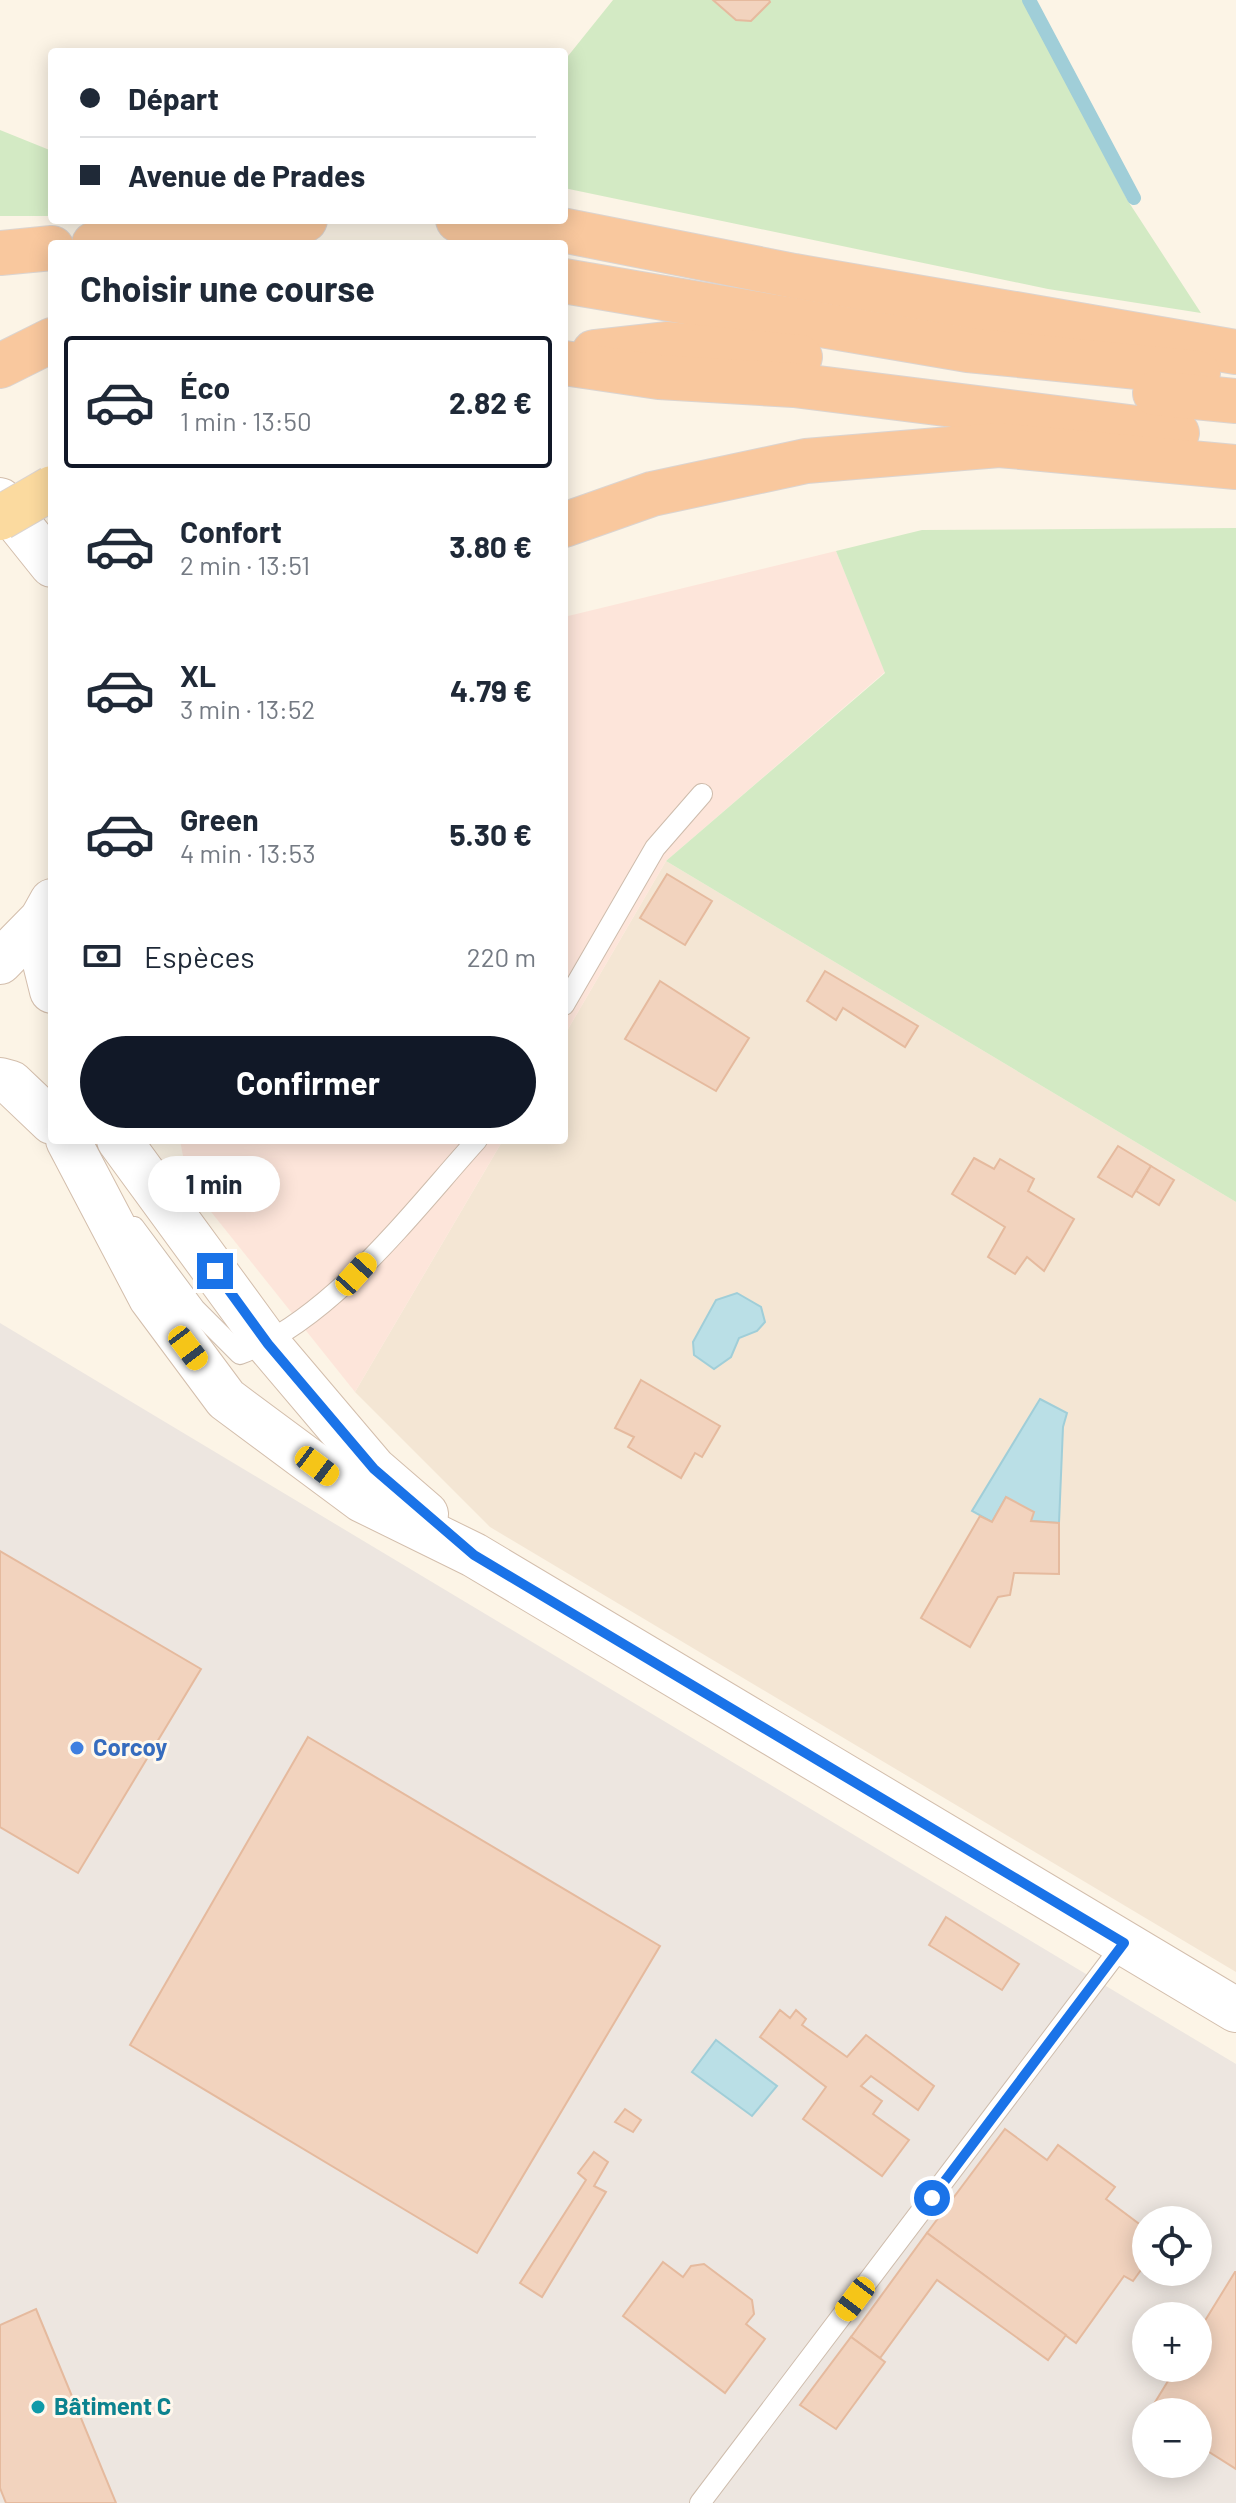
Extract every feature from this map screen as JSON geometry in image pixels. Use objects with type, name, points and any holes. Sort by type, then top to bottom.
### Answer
[{"type":"highway","points":[[129,240],[270,224]]},
{"type":"highway","points":[[498,224],[567,231],[794,276],[1236,352]]},
{"type":"highway","points":[[0,253],[48,248]]},
{"type":"highway","points":[[568,282],[968,350],[1236,377]]},
{"type":"highway","points":[[0,366],[48,342]]},
{"type":"highway","points":[[568,356],[666,344],[1236,401]]},
{"type":"highway","points":[[568,364],[659,377],[794,385],[916,399],[1236,441]]},
{"type":"highway","points":[[568,524],[652,494],[806,461],[999,445],[1236,467]]},
{"type":"main road","points":[[0,518],[48,490]]},
{"type":"main road","points":[[0,500],[48,560]]},
{"type":"main road","points":[[0,962],[47,910]]},
{"type":"main road","points":[[47,910],[45,963],[48,975]]},
{"type":"main road","points":[[0,1080],[11,1083],[48,1118]]},
{"type":"main road","points":[[70,1144],[151,1298],[226,1399],[362,1500],[474,1555],[1236,2010]]},
{"type":"main road","points":[[122,1144],[268,1344],[374,1469],[474,1555]]},
{"type":"lane","points":[[568,998],[655,848],[702,794]]},
{"type":"lane","points":[[71,1144],[195,1309],[240,1354],[268,1344],[356,1274],[473,1144]]},
{"type":"lane","points":[[700,2503],[1124,1943]]},
{"type":"shaded area","points":[[836,551],[885,672],[666,861],[568,1029],[568,616]]},
{"type":"shaded area","points":[[666,861],[1236,1202],[1236,1972],[490,1527],[355,1392],[501,1144],[568,1144],[568,1029]]},
{"type":"shaded area","points":[[181,1144],[501,1144],[355,1392],[188,1183]]},
{"type":"shaded area","points":[[0,1323],[1236,2064],[1236,2503],[0,2503]]},
{"type":"green space","points":[[613,0],[1023,0],[1128,201],[1201,313],[1048,289],[568,189],[568,56]]},
{"type":"green space","points":[[0,130],[48,149],[48,216],[0,216]]},
{"type":"green space","points":[[1236,528],[1236,1202],[666,861],[885,673],[836,551],[922,530]]},
{"type":"water","points":[[737,1293],[761,1307],[765,1322],[757,1331],[739,1338],[731,1357],[714,1369],[694,1355],[693,1342],[716,1300]]},
{"type":"water","points":[[1040,1399],[1067,1413],[1063,1427],[1059,1523],[1031,1521],[1006,1497],[992,1522],[972,1511]]},
{"type":"water","points":[[716,2040],[777,2086],[752,2116],[692,2072]]},
{"type":"building","points":[[713,0],[770,2],[751,21],[736,20]]},
{"type":"building","points":[[667,874],[712,901],[685,945],[640,918]]},
{"type":"building","points":[[825,971],[918,1026],[905,1047],[843,1008],[836,1020],[807,1001]]},
{"type":"building","points":[[660,981],[749,1038],[716,1091],[625,1039]]},
{"type":"building","points":[[1118,1146],[1151,1166],[1132,1197],[1098,1177]]},
{"type":"building","points":[[974,1158],[994,1169],[1000,1159],[1034,1179],[1028,1191],[1074,1219],[1044,1271],[1027,1257],[1015,1274],[988,1257],[1005,1227],[952,1194]]},
{"type":"building","points":[[1151,1166],[1174,1180],[1159,1205],[1136,1191]]},
{"type":"building","points":[[641,1380],[720,1426],[702,1457],[695,1453],[681,1478],[628,1447],[634,1437],[615,1428]]},
{"type":"building","points":[[1006,1497],[1034,1512],[1031,1521],[1059,1523],[1059,1574],[1014,1573],[1010,1595],[998,1597],[970,1647],[921,1618],[980,1516],[992,1522]]},
{"type":"building","name":"Corcoy","points":[[0,1551],[201,1669],[78,1873],[0,1827]]},
{"type":"building","points":[[308,1737],[660,1946],[477,2253],[130,2045]]},
{"type":"building","points":[[946,1917],[1019,1964],[1002,1990],[929,1945]]},
{"type":"building","points":[[780,2010],[790,2018],[796,2010],[806,2019],[802,2025],[847,2057],[866,2035],[934,2086],[918,2110],[871,2076],[861,2086],[882,2101],[873,2114],[909,2140],[882,2176],[803,2119],[826,2087],[760,2037]]},
{"type":"building","points":[[625,2109],[641,2120],[633,2132],[615,2122]]},
{"type":"building","points":[[1005,2129],[1047,2160],[1058,2145],[1115,2187],[1106,2199],[1132,2218],[1132,2280],[1124,2276],[1076,2343],[927,2233]]},
{"type":"building","points":[[594,2152],[608,2162],[594,2186],[606,2192],[542,2297],[520,2283],[586,2180],[578,2173]]},
{"type":"building","points":[[927,2233],[1066,2335],[1048,2360],[937,2280],[880,2358],[851,2337]]},
{"type":"building","points":[[663,2262],[683,2277],[691,2266],[704,2264],[752,2300],[754,2314],[746,2324],[765,2339],[725,2393],[623,2316]]},
{"type":"building","points":[[1236,2272],[1236,2469],[1212,2454],[1212,2398],[1158,2398],[1167,2382],[1212,2382],[1212,2309]]},
{"type":"building","name":"Bâtiment C","points":[[36,2309],[116,2503],[6,2503],[0,2488],[0,2325]]},
{"type":"building","points":[[851,2337],[885,2362],[836,2429],[800,2405]]},
{"type":"waterway","points":[[1029,0],[1134,198]]},
{"type":"place","name":"Corcoy","points":[[77,1748]]},
{"type":"place","name":"Bâtiment C","points":[[38,2407]]},
{"type":"route","points":[[215,1271],[268,1344],[374,1469],[474,1555],[1124,1943],[932,2198]]}]
